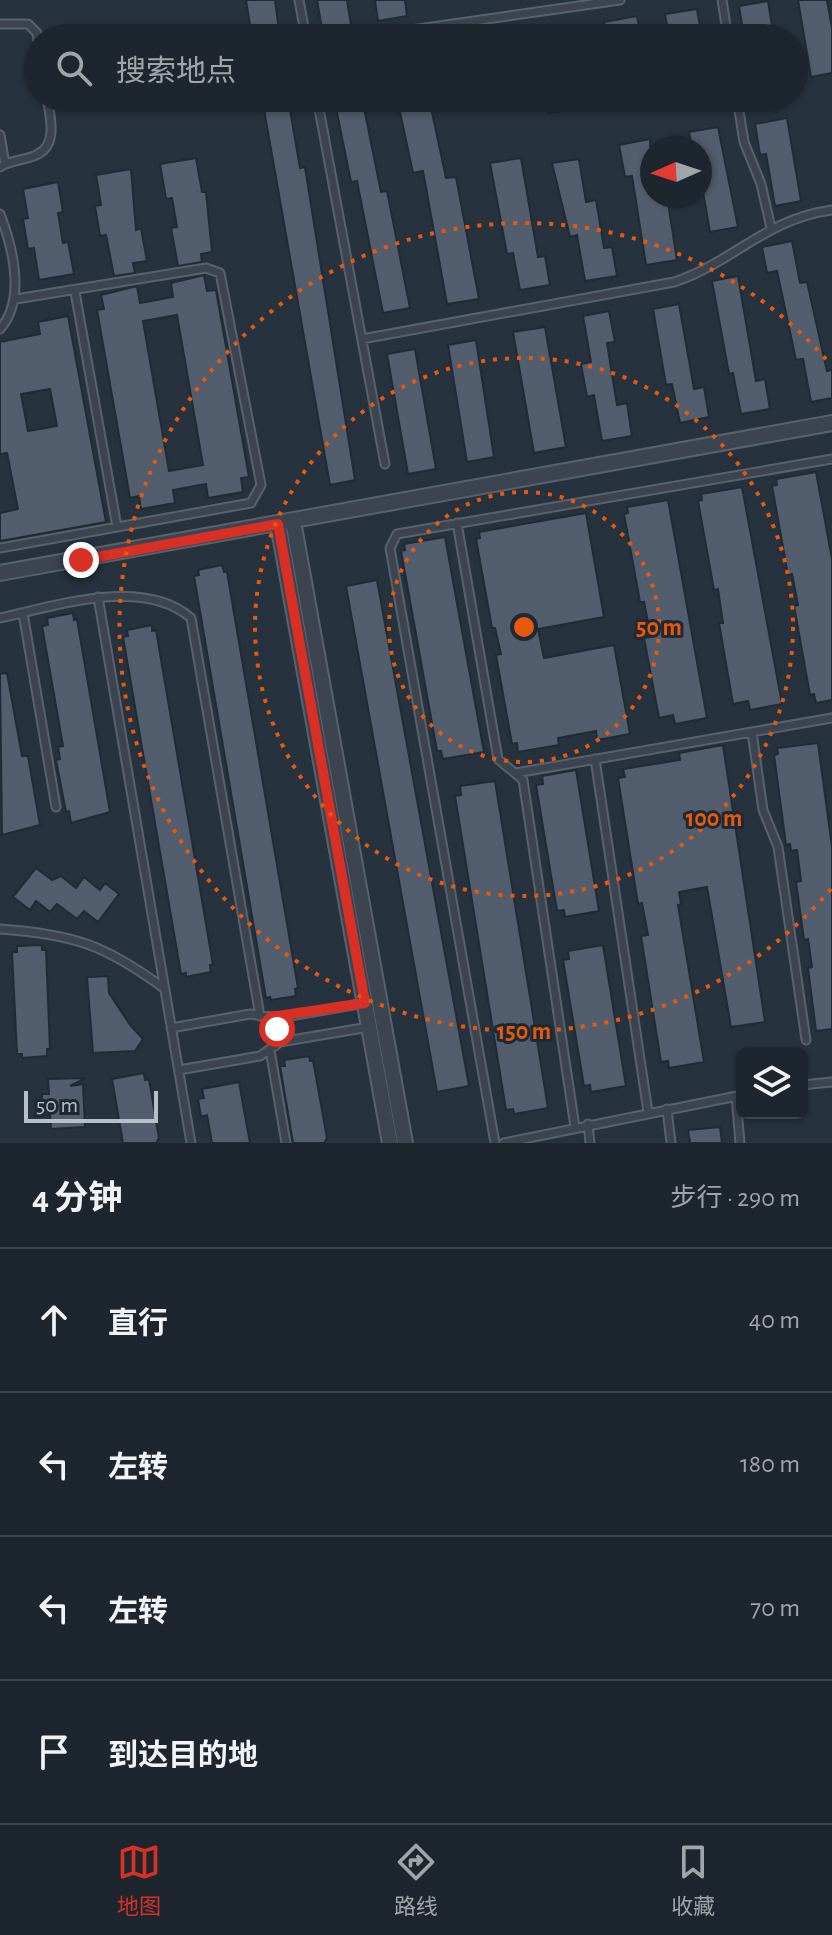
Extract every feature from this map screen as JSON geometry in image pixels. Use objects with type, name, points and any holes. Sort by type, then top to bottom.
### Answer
[{"type":"street","points":[[0,573],[832,423]]},
{"type":"street","points":[[286,523],[390,1143]]},
{"type":"street","points":[[286,523],[405,1143]]},
{"type":"lane","points":[[299,0],[303,24]]},
{"type":"lane","points":[[453,24],[620,0]]},
{"type":"lane","points":[[722,0],[726,24]]},
{"type":"lane","points":[[0,24],[24,24]]},
{"type":"lane","points":[[0,135],[2,165],[39,154],[51,131],[49,112]]},
{"type":"lane","points":[[320,112],[385,464]]},
{"type":"lane","points":[[739,112],[744,142],[761,184],[771,228]]},
{"type":"lane","points":[[362,339],[674,282],[707,269],[771,228],[806,214],[832,210]]},
{"type":"lane","points":[[0,214],[11,258],[16,299],[8,320],[0,329]]},
{"type":"lane","points":[[0,259],[11,258]]},
{"type":"lane","points":[[0,548],[251,503],[261,485],[220,273],[206,268],[75,292],[16,299]]},
{"type":"lane","points":[[75,292],[117,527]]},
{"type":"lane","points":[[495,1143],[390,548],[397,534],[832,459]]},
{"type":"lane","points":[[457,523],[498,759],[523,780],[575,1127]]},
{"type":"lane","points":[[98,597],[191,1143]]},
{"type":"lane","points":[[0,618],[98,597],[151,599],[176,607],[191,618],[260,1016]]},
{"type":"lane","points":[[23,613],[56,807]]},
{"type":"lane","points":[[516,773],[832,718]]},
{"type":"lane","points":[[752,732],[763,810],[778,847],[806,1040]]},
{"type":"lane","points":[[595,759],[648,1112]]},
{"type":"lane","points":[[0,929],[58,934],[80,940],[121,958],[165,989]]},
{"type":"lane","points":[[171,1028],[365,1003]]},
{"type":"lane","points":[[271,1017],[277,1029],[272,1048],[286,1143]]},
{"type":"lane","points":[[179,1070],[260,1056],[272,1048],[369,1027]]},
{"type":"lane","points":[[808,1084],[832,1082]]},
{"type":"lane","points":[[504,1143],[736,1097]]},
{"type":"lane","points":[[667,1109],[671,1143]]},
{"type":"lane","points":[[739,1119],[740,1143]]},
{"type":"lane","points":[[588,1124],[590,1143]]},
{"type":"building","points":[[246,0],[275,0],[278,24],[250,24]]},
{"type":"building","points":[[317,0],[347,0],[351,24],[321,24]]},
{"type":"building","points":[[375,0],[405,0],[407,16],[378,21]]},
{"type":"building","points":[[798,0],[827,0],[832,28],[832,73],[811,77],[808,24],[802,24]]},
{"type":"building","points":[[768,1],[772,24],[742,24],[739,6]]},
{"type":"building","points":[[697,9],[700,24],[667,24],[665,14]]},
{"type":"building","points":[[637,16],[638,24],[604,24]]},
{"type":"building","points":[[264,112],[290,112],[300,168],[305,167],[355,480],[330,485]]},
{"type":"building","points":[[337,112],[365,112],[381,192],[387,191],[410,308],[383,313],[357,181],[351,182]]},
{"type":"building","points":[[400,112],[432,112],[446,178],[456,177],[479,299],[447,304],[423,171],[413,173]]},
{"type":"building","points":[[787,118],[801,201],[775,206],[766,154],[760,155],[755,124]]},
{"type":"building","points":[[718,127],[738,227],[710,232],[706,208],[712,208],[712,136],[690,136],[689,132]]},
{"type":"building","points":[[640,141],[640,208],[669,208],[677,260],[646,265],[632,176],[625,177],[619,145]]},
{"type":"building","points":[[196,158],[202,192],[206,192],[212,252],[201,254],[202,262],[178,266],[171,228],[177,227],[172,198],[166,199],[160,164]]},
{"type":"building","points":[[521,158],[538,257],[545,256],[550,285],[520,290],[513,253],[507,254],[490,163]]},
{"type":"building","points":[[579,159],[586,202],[596,200],[604,248],[612,247],[617,276],[585,281],[577,235],[570,237],[552,163]]},
{"type":"building","points":[[131,169],[136,230],[141,228],[147,261],[133,263],[135,273],[114,276],[106,235],[100,236],[95,206],[101,205],[96,175]]},
{"type":"building","points":[[58,182],[63,212],[58,213],[63,243],[68,242],[74,274],[39,280],[34,248],[28,249],[23,219],[28,218],[23,189]]},
{"type":"building","points":[[792,241],[800,283],[807,282],[827,371],[832,370],[832,398],[811,402],[803,359],[796,360],[777,271],[767,273],[762,247]]},
{"type":"building","points":[[204,275],[207,291],[216,290],[249,477],[241,478],[243,492],[208,498],[206,484],[173,490],[175,503],[141,509],[139,496],[130,498],[97,310],[104,309],[101,295],[137,286],[140,303],[173,297],[171,283]],"holes":[[[177,315],[203,465],[169,471],[143,321]]]},
{"type":"building","points":[[738,276],[756,381],[765,379],[770,409],[741,414],[733,373],[729,374],[712,281]]},
{"type":"building","points":[[679,304],[694,389],[704,387],[709,417],[680,423],[672,384],[666,385],[653,309]]},
{"type":"building","points":[[609,311],[615,342],[607,343],[617,405],[627,403],[632,436],[602,441],[594,395],[587,397],[581,364],[591,362],[583,316]]},
{"type":"building","points":[[68,316],[106,522],[0,541],[0,513],[18,509],[7,453],[0,454],[0,342],[40,334],[38,322]],"holes":[[[50,389],[57,426],[28,431],[21,394]]]},
{"type":"building","points":[[545,327],[566,447],[534,453],[513,332]]},
{"type":"building","points":[[476,340],[494,457],[467,462],[448,345]]},
{"type":"building","points":[[415,349],[436,469],[408,474],[387,354]]},
{"type":"building","points":[[816,472],[832,559],[832,700],[816,703],[814,694],[810,695],[794,606],[798,605],[792,574],[788,575],[772,486],[777,485],[776,479]]},
{"type":"building","points":[[742,487],[782,704],[750,710],[748,701],[733,704],[719,623],[723,623],[718,589],[714,590],[698,501],[702,500],[701,494]]},
{"type":"building","points":[[668,500],[707,718],[675,724],[673,715],[659,718],[644,638],[651,637],[644,602],[640,602],[624,514],[628,513],[627,507]]},
{"type":"building","points":[[586,513],[604,617],[538,629],[544,658],[614,645],[630,734],[597,740],[596,731],[558,738],[559,745],[518,752],[517,743],[512,744],[496,655],[501,654],[495,628],[492,628],[476,539],[480,538],[479,532]]},
{"type":"building","points":[[445,537],[484,752],[443,759],[441,751],[437,751],[401,551],[405,550],[404,544]]},
{"type":"building","points":[[222,565],[224,572],[227,572],[298,988],[295,989],[296,996],[271,1000],[270,997],[266,998],[194,576],[199,575],[198,570]]},
{"type":"building","points":[[377,580],[469,1086],[437,1092],[346,586]]},
{"type":"building","points":[[73,613],[74,620],[77,619],[110,812],[71,823],[56,760],[60,759],[58,747],[63,746],[42,626],[48,625],[47,618]]},
{"type":"building","points":[[152,625],[152,631],[156,630],[213,965],[210,965],[211,972],[186,977],[186,973],[181,974],[123,637],[128,636],[127,630]]},
{"type":"building","points":[[7,673],[22,756],[28,756],[40,825],[2,835],[0,674]]},
{"type":"building","points":[[818,743],[832,847],[832,1029],[816,1031],[808,968],[812,967],[808,939],[804,940],[796,882],[801,881],[797,850],[791,851],[790,844],[786,845],[774,755],[778,754],[777,748]]},
{"type":"building","points":[[723,745],[765,1022],[731,1027],[707,887],[679,892],[681,904],[678,905],[704,1062],[669,1068],[668,1061],[661,1062],[641,936],[648,935],[642,903],[638,904],[618,778],[625,777],[623,769],[680,760],[679,753]]},
{"type":"building","points":[[576,770],[599,911],[565,917],[564,910],[557,911],[536,785],[543,784],[542,776]]},
{"type":"building","points":[[495,781],[548,1108],[514,1114],[513,1109],[506,1110],[455,796],[461,795],[460,786]]},
{"type":"building","points":[[36,868],[52,880],[61,876],[76,888],[84,877],[100,890],[105,883],[119,894],[98,922],[84,911],[77,919],[57,904],[50,912],[36,901],[30,910],[13,897]]},
{"type":"building","points":[[42,945],[42,950],[46,950],[50,1049],[47,1049],[47,1056],[22,1058],[22,1054],[17,1054],[12,952],[17,952],[17,946]]},
{"type":"building","points":[[603,945],[626,1086],[591,1092],[590,1085],[584,1086],[563,960],[569,959],[568,951]]},
{"type":"building","points":[[108,976],[109,993],[143,1039],[135,1051],[93,1053],[87,977]]},
{"type":"building","points":[[309,1056],[310,1061],[313,1060],[327,1138],[324,1143],[293,1143],[280,1066],[285,1066],[284,1060]]},
{"type":"building","points":[[144,1073],[145,1080],[149,1079],[159,1138],[156,1143],[123,1143],[112,1079]]},
{"type":"building","points":[[86,1078],[70,1086],[83,1084],[85,1127],[51,1129],[50,1115],[43,1115],[42,1094],[49,1094],[48,1079]]},
{"type":"building","points":[[239,1082],[250,1143],[212,1143],[207,1115],[201,1117],[198,1099],[204,1098],[202,1089]]},
{"type":"building","points":[[720,1127],[722,1143],[690,1143],[688,1130]]},
{"type":"route","points":[[81,560],[278,524],[365,1003],[271,1017],[277,1029]]}]
